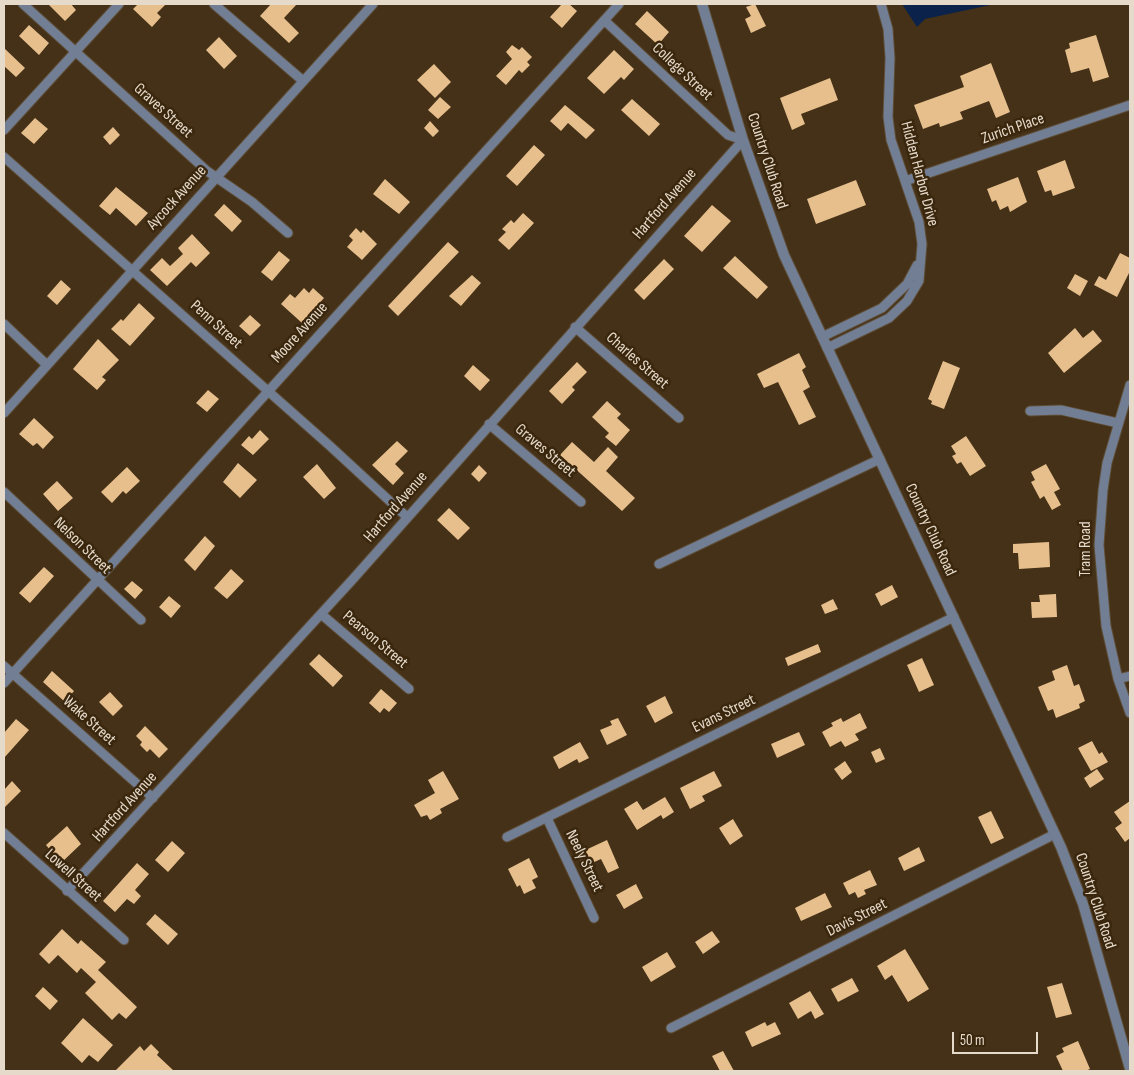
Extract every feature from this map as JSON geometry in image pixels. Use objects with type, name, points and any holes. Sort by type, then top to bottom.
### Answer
[{"type":"street","name":"Graves Street","points":[[23,4],[216,178],[252,202],[288,234]]},
{"type":"street","points":[[4,130],[119,4]]},
{"type":"street","points":[[214,4],[302,80]]},
{"type":"street","name":"Aycock Avenue","points":[[4,413],[302,80],[373,4]]},
{"type":"street","name":"Moore Avenue","points":[[4,682],[619,4]]},
{"type":"street","name":"Country Club Road","points":[[702,4],[743,140],[784,255],[1056,834],[1083,904],[1130,1069]]},
{"type":"street","name":"Hidden Harbor Drive","points":[[827,348],[889,318],[907,301],[919,281],[922,244],[919,222],[891,140],[888,117],[890,58],[888,29],[881,4]]},
{"type":"street","name":"College Street","points":[[605,21],[728,135],[743,140]]},
{"type":"street","name":"Zurich Place","points":[[905,181],[1130,105]]},
{"type":"street","name":"Hartford Avenue","points":[[67,891],[321,614],[743,140]]},
{"type":"street","name":"Penn Street","points":[[4,157],[407,516]]},
{"type":"street","name":"Hidden Harbor Drive","points":[[822,337],[882,308],[907,284],[919,263]]},
{"type":"street","points":[[4,324],[47,365]]},
{"type":"street","name":"Charles Street","points":[[575,328],[679,418]]},
{"type":"street","name":"Tram Road","points":[[1130,384],[1118,423],[1103,490],[1099,545],[1106,626],[1118,679],[1130,713]]},
{"type":"street","points":[[1030,411],[1061,410],[1118,423]]},
{"type":"street","name":"Graves Street","points":[[489,424],[581,502]]},
{"type":"street","points":[[659,564],[880,459]]},
{"type":"street","name":"Nelson Street","points":[[4,492],[141,620]]},
{"type":"street","name":"Pearson Street","points":[[321,614],[409,689]]},
{"type":"street","name":"Evans Street","points":[[507,837],[954,617]]},
{"type":"street","name":"Wake Street","points":[[4,666],[153,798]]},
{"type":"street","points":[[1118,679],[1130,676]]},
{"type":"street","name":"Neely Street","points":[[547,818],[594,918]]},
{"type":"street","name":"Lowell Street","points":[[4,833],[124,940]]},
{"type":"street","name":"Davis Street","points":[[671,1028],[1056,834]]},
{"type":"water","points":[[902,4],[995,4],[925,19],[917,27]]},
{"type":"building","points":[[48,4],[71,4],[76,10],[65,21]]},
{"type":"building","points":[[138,4],[166,4],[157,13],[161,17],[152,27],[133,9]]},
{"type":"building","points":[[271,4],[297,4],[284,18],[299,33],[289,43],[260,16]]},
{"type":"building","points":[[562,4],[569,4],[577,11],[562,28],[550,17]]},
{"type":"building","points":[[755,4],[766,26],[751,33],[745,19],[751,16],[746,7]]},
{"type":"building","points":[[647,11],[669,32],[658,45],[635,24]]},
{"type":"building","points":[[29,25],[49,43],[39,55],[19,36]]},
{"type":"building","points":[[1096,35],[1109,77],[1093,82],[1089,68],[1071,73],[1065,50],[1070,48],[1069,43]]},
{"type":"building","points":[[219,37],[237,56],[224,69],[206,50]]},
{"type":"building","points":[[512,45],[519,50],[522,47],[532,57],[527,62],[530,65],[522,73],[519,70],[506,85],[496,76],[512,59],[506,52]]},
{"type":"building","points":[[4,48],[25,68],[16,77],[4,66]]},
{"type":"building","points":[[614,50],[634,69],[624,80],[621,77],[604,94],[587,78]]},
{"type":"building","points":[[991,63],[1010,112],[996,118],[989,101],[960,112],[963,119],[940,127],[939,123],[923,129],[914,105],[964,87],[960,76]]},
{"type":"building","points":[[434,64],[451,82],[435,98],[417,80]]},
{"type":"building","points":[[830,78],[838,100],[801,114],[805,124],[792,130],[780,98]]},
{"type":"building","points":[[440,97],[451,107],[438,119],[428,110]]},
{"type":"building","points":[[632,99],[660,124],[649,136],[621,110]]},
{"type":"building","points":[[565,105],[595,130],[586,139],[568,123],[561,131],[550,121]]},
{"type":"building","points":[[35,118],[48,129],[34,144],[21,133]]},
{"type":"building","points":[[430,121],[439,131],[433,137],[424,128]]},
{"type":"building","points":[[113,127],[120,135],[110,145],[103,137]]},
{"type":"building","points":[[534,145],[545,155],[517,186],[506,176]]},
{"type":"building","points":[[1065,160],[1075,188],[1053,196],[1051,190],[1045,192],[1037,171]]},
{"type":"building","points":[[1018,177],[1027,202],[1010,212],[1008,206],[1000,210],[996,200],[992,202],[987,189]]},
{"type":"building","points":[[385,179],[410,202],[399,214],[373,194]]},
{"type":"building","points":[[856,180],[866,205],[816,224],[807,199]]},
{"type":"building","points":[[116,187],[148,213],[136,226],[116,208],[110,215],[99,206]]},
{"type":"building","points":[[224,204],[242,221],[232,232],[214,215]]},
{"type":"building","points":[[712,205],[731,221],[702,252],[684,236]]},
{"type":"building","points":[[523,213],[534,223],[509,250],[498,240],[506,232],[502,229],[511,220],[514,223]]},
{"type":"building","points":[[356,228],[361,233],[363,230],[377,244],[362,260],[347,247],[353,240],[349,236]]},
{"type":"building","points":[[192,234],[210,253],[196,267],[191,262],[167,286],[150,270],[162,258],[170,266],[183,254],[178,248]]},
{"type":"building","points":[[448,242],[459,252],[398,316],[388,306]]},
{"type":"building","points":[[279,251],[290,260],[272,281],[261,272]]},
{"type":"building","points":[[1120,253],[1130,258],[1130,271],[1117,297],[1094,285],[1099,276],[1106,280]]},
{"type":"building","points":[[735,256],[768,287],[757,299],[723,268]]},
{"type":"building","points":[[664,259],[674,269],[644,300],[634,290]]},
{"type":"building","points":[[1075,274],[1088,281],[1080,296],[1067,288]]},
{"type":"building","points":[[472,275],[481,283],[461,306],[449,296]]},
{"type":"building","points":[[61,280],[71,289],[57,305],[47,296]]},
{"type":"building","points":[[304,288],[309,293],[313,288],[324,298],[317,306],[320,309],[309,321],[306,318],[302,323],[281,304],[290,294],[295,298]]},
{"type":"building","points":[[139,303],[155,318],[130,346],[111,329],[121,319],[123,321]]},
{"type":"building","points":[[250,315],[261,325],[250,336],[239,326]]},
{"type":"building","points":[[1075,328],[1083,338],[1093,330],[1102,341],[1064,373],[1048,353]]},
{"type":"building","points":[[98,339],[119,360],[102,377],[106,380],[97,390],[73,369]]},
{"type":"building","points":[[799,353],[806,367],[802,370],[810,387],[803,391],[816,417],[799,425],[778,382],[764,388],[757,374]]},
{"type":"building","points":[[943,361],[960,368],[944,409],[931,404],[932,401],[928,399]]},
{"type":"building","points":[[577,362],[587,372],[572,387],[575,390],[562,404],[549,391]]},
{"type":"building","points":[[473,365],[490,380],[480,391],[464,376]]},
{"type":"building","points":[[208,390],[219,399],[207,412],[196,403]]},
{"type":"building","points":[[607,401],[621,414],[617,418],[630,430],[616,446],[605,437],[609,433],[592,417]]},
{"type":"building","points":[[34,418],[54,437],[43,449],[37,443],[33,446],[19,434]]},
{"type":"building","points":[[260,430],[269,439],[253,455],[241,445],[249,436],[252,439]]},
{"type":"building","points":[[966,436],[986,466],[970,476],[961,462],[957,464],[952,456],[956,454],[951,446]]},
{"type":"building","points":[[397,441],[408,451],[395,464],[404,473],[393,485],[372,465]]},
{"type":"building","points":[[572,442],[594,462],[608,447],[618,457],[606,471],[635,498],[622,511],[560,455]]},
{"type":"building","points":[[238,463],[257,480],[240,498],[223,482]]},
{"type":"building","points":[[317,464],[336,488],[324,499],[303,477]]},
{"type":"building","points":[[1046,464],[1060,489],[1054,492],[1061,505],[1052,510],[1044,496],[1040,499],[1031,482],[1035,480],[1031,472]]},
{"type":"building","points":[[479,465],[487,473],[479,482],[471,474]]},
{"type":"building","points":[[127,467],[140,481],[126,494],[123,491],[112,503],[101,492]]},
{"type":"building","points":[[57,481],[73,498],[58,511],[43,494]]},
{"type":"building","points":[[449,508],[470,528],[458,540],[437,520]]},
{"type":"building","points":[[205,536],[215,546],[195,571],[184,560]]},
{"type":"building","points":[[1049,542],[1050,567],[1019,569],[1018,553],[1013,553],[1013,544]]},
{"type":"building","points":[[44,567],[54,576],[30,603],[19,593]]},
{"type":"building","points":[[231,569],[244,581],[227,599],[214,588]]},
{"type":"building","points":[[132,581],[143,590],[135,599],[124,589]]},
{"type":"building","points":[[892,585],[898,597],[881,606],[875,594]]},
{"type":"building","points":[[1056,594],[1057,617],[1032,618],[1031,602],[1040,602],[1039,595]]},
{"type":"building","points":[[169,596],[181,606],[171,618],[159,607]]},
{"type":"building","points":[[833,599],[838,609],[825,614],[821,605]]},
{"type":"building","points":[[818,644],[821,652],[788,666],[785,658]]},
{"type":"building","points":[[319,654],[343,676],[333,687],[309,664]]},
{"type":"building","points":[[922,658],[934,685],[919,692],[907,665]]},
{"type":"building","points":[[1067,665],[1074,686],[1079,684],[1085,701],[1079,704],[1080,708],[1056,718],[1053,709],[1048,711],[1038,687],[1055,680],[1052,671]]},
{"type":"building","points":[[52,671],[74,691],[65,702],[43,682]]},
{"type":"building","points":[[381,689],[397,703],[389,712],[384,708],[380,713],[369,703]]},
{"type":"building","points":[[110,692],[123,706],[113,716],[99,702]]},
{"type":"building","points":[[665,696],[673,713],[655,723],[646,706]]},
{"type":"building","points":[[860,713],[867,728],[855,734],[859,740],[845,747],[841,741],[830,747],[822,732],[833,726],[831,723],[841,718],[843,722]]},
{"type":"building","points":[[618,718],[627,735],[607,745],[600,730],[612,725],[610,721]]},
{"type":"building","points":[[16,719],[29,730],[4,758],[4,733]]},
{"type":"building","points":[[145,726],[168,749],[159,758],[150,749],[147,752],[140,745],[142,742],[136,736]]},
{"type":"building","points":[[799,732],[805,745],[777,758],[771,744]]},
{"type":"building","points":[[1092,741],[1099,754],[1102,752],[1108,762],[1091,771],[1078,748]]},
{"type":"building","points":[[580,742],[589,758],[579,763],[577,759],[559,769],[553,757]]},
{"type":"building","points":[[880,748],[885,759],[876,763],[871,752]]},
{"type":"building","points":[[845,761],[852,772],[842,780],[834,769]]},
{"type":"building","points":[[1097,769],[1104,779],[1090,788],[1084,778]]},
{"type":"building","points":[[443,771],[459,799],[440,809],[442,813],[430,820],[427,815],[421,817],[414,805],[435,793],[428,780]]},
{"type":"building","points":[[714,771],[722,786],[702,796],[705,801],[690,809],[680,788]]},
{"type":"building","points":[[12,781],[21,791],[4,808],[4,790]]},
{"type":"building","points":[[665,797],[674,812],[663,819],[661,815],[637,830],[624,809],[637,801],[643,810]]},
{"type":"building","points":[[1130,801],[1130,838],[1125,842],[1115,828],[1122,823],[1114,812]]},
{"type":"building","points":[[991,811],[1004,838],[991,844],[978,817]]},
{"type":"building","points":[[733,819],[743,836],[730,845],[719,828]]},
{"type":"building","points":[[67,826],[81,844],[61,863],[46,845]]},
{"type":"building","points":[[607,840],[619,868],[608,873],[601,859],[583,867],[577,854]]},
{"type":"building","points":[[172,841],[185,853],[168,872],[155,860]]},
{"type":"building","points":[[919,847],[925,861],[904,871],[898,858]]},
{"type":"building","points":[[529,858],[538,877],[532,880],[536,888],[524,894],[520,885],[517,887],[508,869]]},
{"type":"building","points":[[137,863],[149,874],[135,890],[141,896],[134,904],[127,899],[115,912],[103,901]]},
{"type":"building","points":[[870,870],[877,885],[864,890],[866,894],[858,898],[855,892],[849,895],[843,883]]},
{"type":"building","points":[[636,884],[643,898],[624,909],[616,895]]},
{"type":"building","points":[[825,893],[832,907],[801,921],[795,908]]},
{"type":"building","points":[[155,914],[178,934],[168,945],[146,924]]},
{"type":"building","points":[[62,929],[78,944],[81,940],[106,962],[98,970],[137,1007],[126,1019],[119,1013],[112,1020],[85,993],[96,982],[81,968],[77,973],[58,955],[49,964],[39,954]]},
{"type":"building","points":[[712,931],[720,942],[703,954],[695,942]]},
{"type":"building","points":[[905,949],[929,989],[908,1002],[892,975],[885,980],[877,966]]},
{"type":"building","points":[[667,952],[676,967],[651,982],[642,967]]},
{"type":"building","points":[[852,978],[859,991],[838,1002],[831,989]]},
{"type":"building","points":[[1062,983],[1072,1014],[1056,1018],[1047,987]]},
{"type":"building","points":[[43,987],[58,1001],[50,1010],[35,996]]},
{"type":"building","points":[[810,991],[824,1014],[815,1019],[811,1011],[798,1019],[789,1003]]},
{"type":"building","points":[[83,1018],[113,1045],[98,1062],[89,1055],[82,1063],[61,1043]]},
{"type":"building","points":[[765,1022],[767,1026],[775,1022],[781,1034],[752,1047],[745,1032]]},
{"type":"building","points":[[1078,1041],[1090,1069],[1085,1071],[1063,1071],[1056,1056],[1064,1052],[1062,1048]]},
{"type":"building","points":[[151,1044],[159,1052],[157,1055],[174,1071],[115,1071],[140,1046],[144,1051]]},
{"type":"building","points":[[723,1051],[734,1071],[720,1071],[712,1056]]}]
